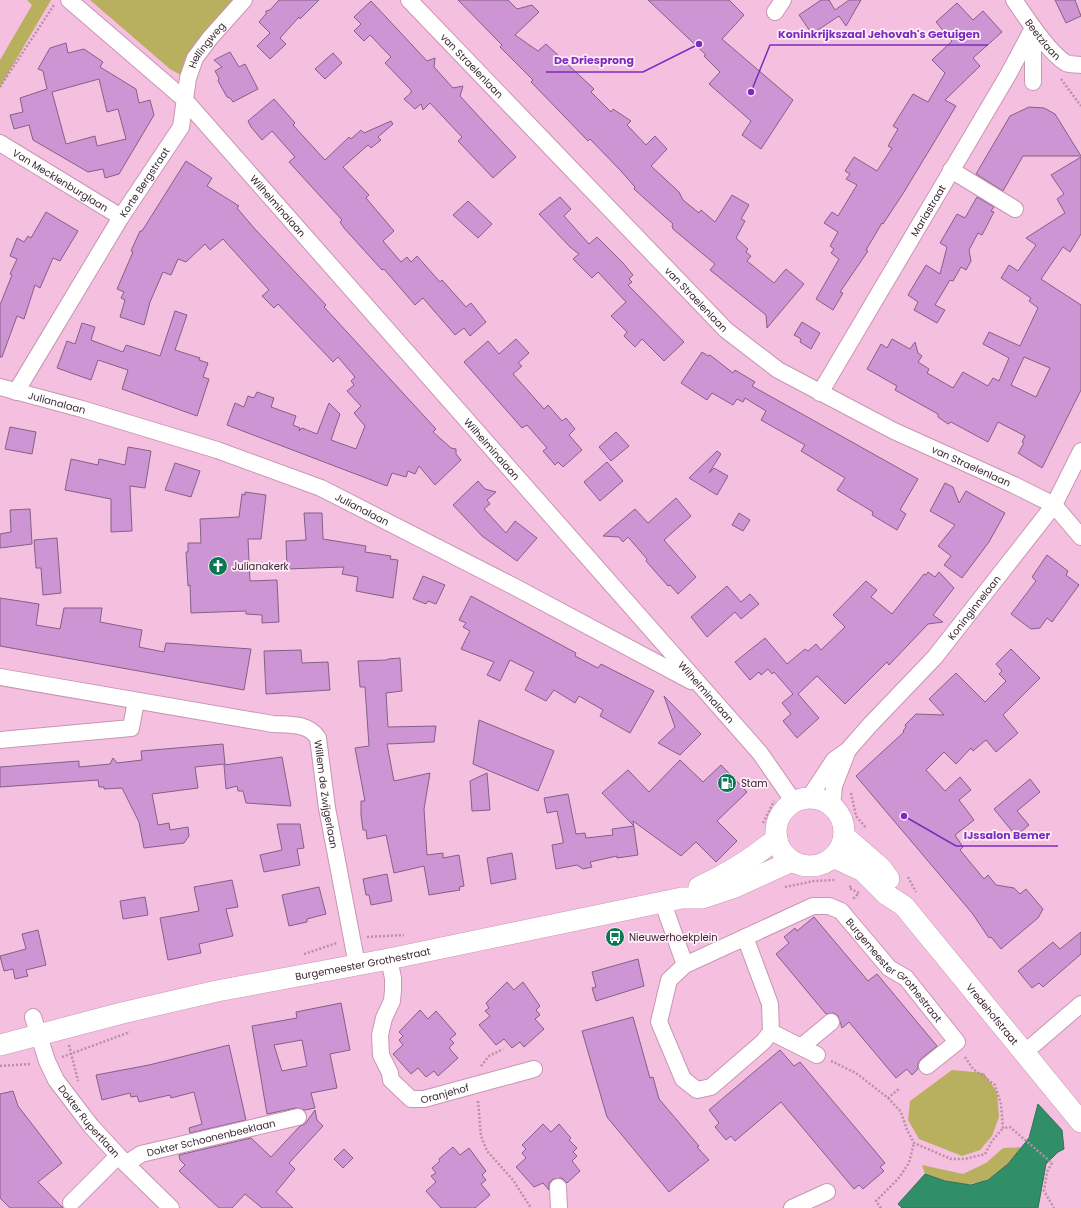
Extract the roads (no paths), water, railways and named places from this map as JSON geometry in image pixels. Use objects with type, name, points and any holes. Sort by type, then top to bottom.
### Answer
[{"type":"main road","points":[[796,796],[824,801],[832,806],[841,818],[844,836],[839,850],[833,857],[826,862],[809,866],[801,865],[784,854],[777,838],[779,818],[796,796]]},
{"type":"main road","name":"Vredehofstraat","points":[[844,836],[881,868],[896,889],[904,906],[1081,1122]]},
{"type":"main road","points":[[673,901],[728,874],[758,854],[777,838]]},
{"type":"main road","name":"Vredehofstraat","points":[[833,857],[863,871],[887,895],[904,906]]},
{"type":"main road","points":[[673,901],[702,898],[734,887],[792,860]]},
{"type":"main road","name":"Burgemeester Grothestraat","points":[[0,1046],[36,1026],[66,1028],[122,1013],[217,991],[389,959],[673,901]]},
{"type":"street","points":[[69,0],[184,99]]},
{"type":"street","name":"Hellingweg","points":[[184,99],[188,78],[195,58],[210,38],[244,0]]},
{"type":"street","name":"van Straelenlaan","points":[[409,0],[726,330],[778,370],[820,393],[894,431],[1014,484],[1054,505]]},
{"type":"street","name":"Beetzlaan","points":[[1014,0],[1033,28],[1059,58],[1067,64],[1081,65]]},
{"type":"street","points":[[1033,28],[1033,82]]},
{"type":"street","name":"Mariastraat","points":[[820,393],[1033,28]]},
{"type":"street","name":"Korte Bergstraat","points":[[16,392],[121,217],[181,127],[184,99]]},
{"type":"street","name":"Wilhelminalaan","points":[[184,99],[760,753],[796,796]]},
{"type":"street","name":"Van Mecklenburglaan","points":[[0,143],[121,217]]},
{"type":"street","points":[[951,170],[1015,209]]},
{"type":"street","name":"Julianalaan","points":[[0,387],[82,409],[217,450],[321,488],[479,568],[701,687]]},
{"type":"street","name":"Koninginnelaan","points":[[796,796],[834,760],[848,750],[934,657],[1054,505],[1081,450]]},
{"type":"street","points":[[1054,505],[1081,537]]},
{"type":"street","name":"Willem de Zwijgerlaan","points":[[0,677],[273,724],[307,727],[314,732],[318,738],[327,808],[358,965]]},
{"type":"street","points":[[0,740],[131,728],[136,701]]},
{"type":"street","name":"Koninginnelaan","points":[[832,806],[834,786],[848,750]]},
{"type":"street","points":[[673,901],[685,965]]},
{"type":"street","name":"Burgemeester Grothestraat","points":[[771,1032],[763,1042],[711,1087],[697,1090],[683,1079],[659,1022],[668,980],[685,965],[745,937],[813,906],[829,906],[841,911],[889,968],[906,978],[957,1042],[927,1066]]},
{"type":"street","points":[[745,937],[770,1004],[771,1032],[818,1055]]},
{"type":"street","name":"Oranjehof","points":[[389,959],[393,978],[393,995],[392,1001],[384,1018],[380,1035],[381,1056],[390,1073],[391,1080],[411,1099],[424,1099],[534,1069]]},
{"type":"street","points":[[1024,1053],[1081,1004]]},
{"type":"street","points":[[800,1047],[831,1022]]},
{"type":"street","name":"Dokter Rupertlaan","points":[[36,1026],[56,1080],[90,1126],[171,1208]]},
{"type":"street","name":"Dokter Schoonenbeeklaan","points":[[71,1203],[122,1160],[141,1154],[298,1117]]},
{"type":"street","points":[[558,1187],[559,1208]]},
{"type":"street","points":[[792,1208],[827,1192]]},
{"type":"place","name":"De Driesprong","points":[[699,44]]},
{"type":"place","name":"Koninkrijkszaal Jehovah's Getuigen","points":[[751,92]]},
{"type":"place","name":"Julianakerk","points":[[218,566]]},
{"type":"place","name":"Stam","points":[[727,783]]},
{"type":"place","name":"IJssalon Bemer","points":[[904,816]]},
{"type":"place","name":"Nieuwerhoekplein","points":[[615,937]]}]
